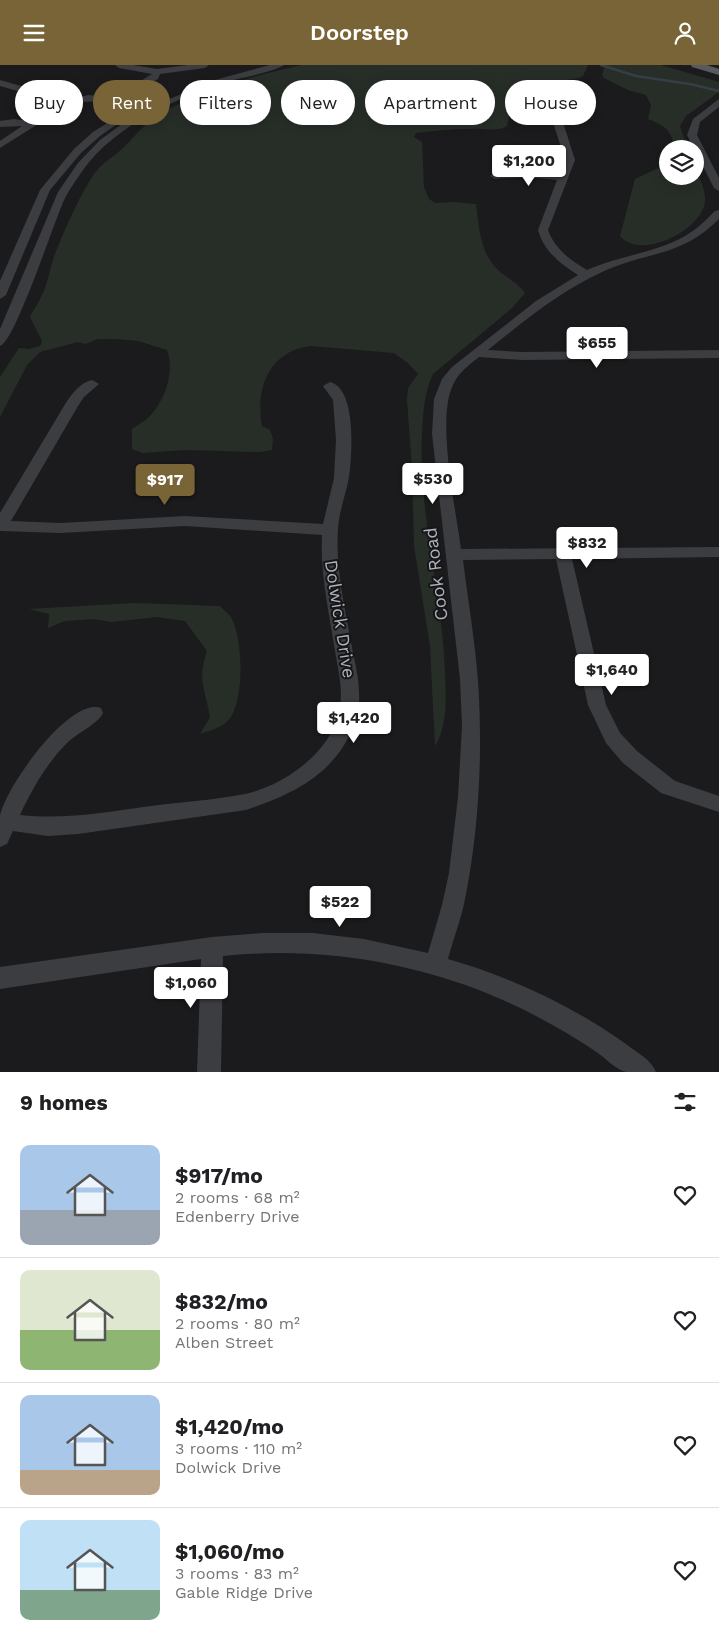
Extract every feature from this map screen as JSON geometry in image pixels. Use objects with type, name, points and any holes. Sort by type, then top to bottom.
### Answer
[{"type":"main road","points":[[696,65],[719,72]]},
{"type":"main road","points":[[715,65],[719,66]]},
{"type":"street","points":[[119,65],[158,72],[205,65]]},
{"type":"street","points":[[170,93],[194,83],[253,65]]},
{"type":"street","points":[[170,103],[217,83],[280,65]]},
{"type":"street","points":[[150,80],[158,72]]},
{"type":"street","points":[[0,83],[15,87]]},
{"type":"street","points":[[719,102],[696,121],[692,131],[694,141],[719,188]]},
{"type":"street","points":[[0,124],[15,122]]},
{"type":"street","points":[[0,145],[31,125]]},
{"type":"street","points":[[23,290],[1,292],[46,191],[55,176],[79,149],[111,125]]},
{"type":"street","points":[[0,342],[62,194],[71,179],[94,151],[128,125]]},
{"type":"street","points":[[559,125],[570,160],[543,230],[545,240],[557,255],[586,275]]},
{"type":"street","points":[[495,176],[527,174],[563,179]]},
{"type":"street","name":"Cook Road","points":[[435,965],[453,905],[459,873],[468,797],[471,726],[469,679],[439,434],[438,411],[440,399],[450,378],[477,353],[515,323],[586,275],[602,268],[684,243],[708,225],[719,213]]},
{"type":"street","points":[[477,353],[522,356],[719,354]]},
{"type":"street","points":[[92,384],[78,395],[0,526],[61,528],[185,521],[330,530]]},
{"type":"street","name":"Dolwick Drive","points":[[3,830],[78,825],[232,804],[267,796],[285,788],[315,767],[338,740],[350,709],[350,689],[332,573],[330,530],[343,459],[340,400],[330,386]]},
{"type":"street","points":[[454,555],[719,551]]},
{"type":"street","points":[[562,553],[595,697],[605,724],[630,757],[668,787],[719,804]]},
{"type":"street","points":[[3,830],[24,787],[44,757],[72,726],[94,713]]},
{"type":"street","points":[[0,978],[212,947],[261,943],[314,943],[364,950],[435,965],[483,981],[534,1003],[581,1028],[644,1072]]},
{"type":"street","points":[[209,1072],[212,947]]},
{"type":"shaded area","points":[[302,65],[588,65],[583,76],[578,78],[566,80],[505,80],[505,125],[507,125],[503,128],[416,133],[414,137],[422,142],[424,187],[429,199],[435,203],[476,204],[481,239],[487,256],[498,270],[516,283],[525,293],[512,308],[433,374],[426,396],[422,434],[423,494],[440,612],[446,691],[444,720],[435,746],[430,646],[414,546],[412,468],[407,400],[408,388],[418,374],[408,363],[394,353],[311,346],[297,349],[285,355],[275,363],[263,385],[260,412],[262,426],[270,430],[273,439],[272,450],[260,452],[184,450],[143,453],[132,449],[132,429],[149,417],[160,403],[167,386],[170,368],[167,350],[138,341],[98,339],[85,344],[78,342],[40,352],[27,365],[0,417],[0,377],[19,348],[29,349],[40,346],[42,341],[30,317],[47,283],[54,257],[66,227],[81,195],[95,172],[146,125],[170,125],[170,109],[180,104],[180,125],[271,125],[271,80],[244,80]]},
{"type":"shaded area","points":[[605,65],[661,65],[719,82],[719,92],[686,116],[680,126],[685,140],[673,140],[667,129],[648,119],[651,105],[646,95],[628,90],[604,78],[602,75]]},
{"type":"shaded area","points":[[659,168],[659,185],[702,185],[705,201],[702,212],[694,222],[669,239],[655,244],[641,245],[629,243],[620,236],[635,179]]},
{"type":"shaded area","points":[[133,603],[220,606],[231,617],[240,652],[240,680],[236,705],[232,715],[226,722],[200,734],[210,717],[202,677],[207,651],[185,621],[157,617],[111,622],[94,619],[65,621],[48,628],[49,614],[29,609]]},
{"type":"waterway","points":[[601,65],[636,76],[690,84],[719,91]]}]
